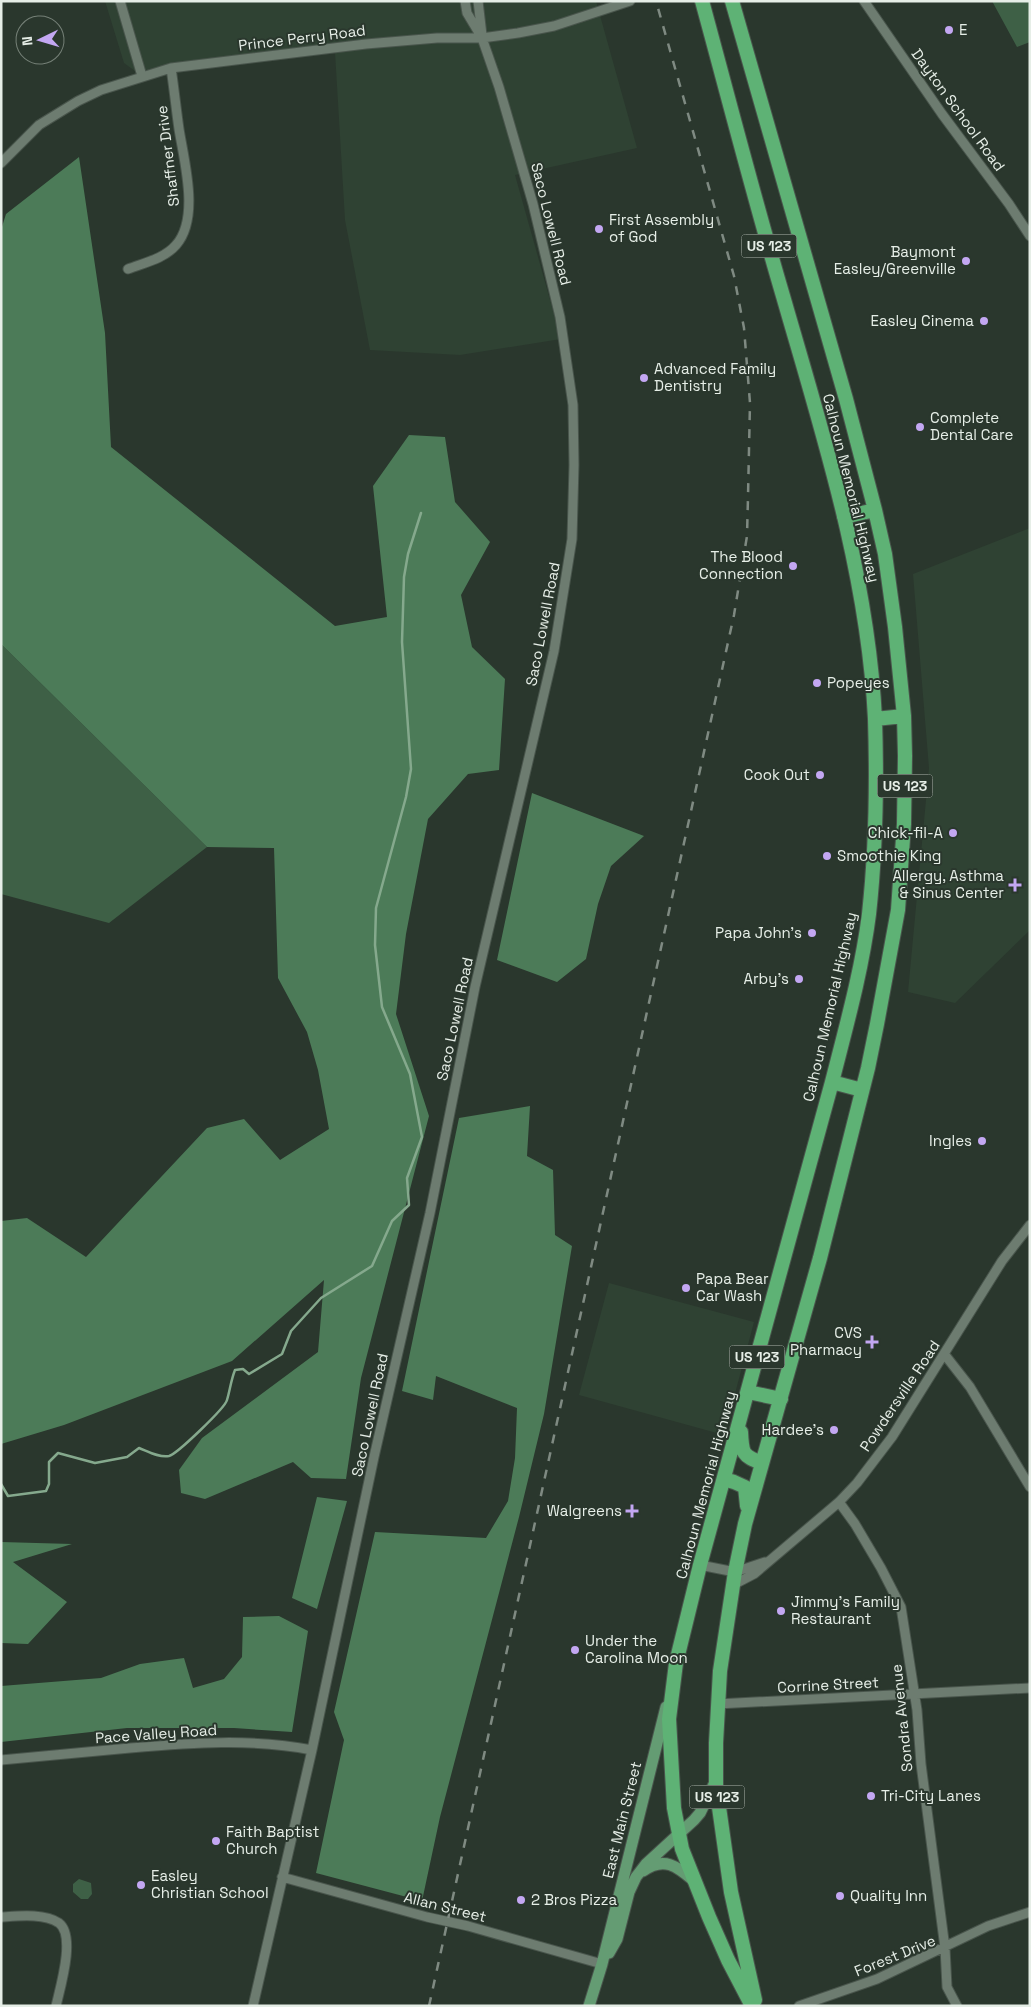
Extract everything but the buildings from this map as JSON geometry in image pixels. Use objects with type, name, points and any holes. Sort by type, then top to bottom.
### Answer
[{"type":"highway","name":"Calhoun Memorial Highway","points":[[702,1],[781,291],[815,405],[856,566],[869,652],[875,720],[874,844],[869,914],[845,1033],[700,1564],[672,1684],[668,1719],[674,1808],[682,1849],[728,1960],[752,2006]]},
{"type":"highway","name":"Calhoun Memorial Highway","points":[[735,5],[845,394],[875,510],[885,554],[904,716],[904,824],[898,910],[877,1024],[821,1255],[748,1514],[723,1641],[717,1704],[716,1778],[723,1848],[756,2006]]},
{"type":"highway","points":[[844,517],[875,510]]},
{"type":"highway","points":[[875,720],[904,716]]},
{"type":"highway","points":[[832,1082],[862,1090]]},
{"type":"highway","points":[[748,1392],[781,1399]]},
{"type":"highway","points":[[740,1419],[742,1450],[744,1454],[762,1463]]},
{"type":"highway","points":[[724,1479],[745,1487],[748,1514]]},
{"type":"main road","name":"East Main Street","points":[[589,2006],[602,1964],[672,1684]]},
{"type":"main road","name":"East Main Street","points":[[602,1964],[617,1939],[629,1892],[636,1877],[646,1864],[700,1813],[716,1778]]},
{"type":"main road","points":[[636,1877],[651,1866],[667,1864],[676,1867],[694,1881]]},
{"type":"street","points":[[120,1],[142,76]]},
{"type":"street","points":[[465,1],[467,12],[482,38]]},
{"type":"street","points":[[478,1],[482,38]]},
{"type":"street","name":"Prince Perry Road","points":[[1,163],[39,125],[70,106],[101,90],[171,68],[366,44],[437,38],[482,38],[554,26],[630,1]]},
{"type":"street","name":"Dayton School Road","points":[[864,1],[1030,236]]},
{"type":"street","name":"Saco Lowell Road","points":[[253,2006],[312,1750],[384,1412],[430,1213],[475,987],[554,651],[572,539],[574,478],[572,405],[560,318],[524,173],[499,87],[482,38]]},
{"type":"street","name":"Shaffner Drive","points":[[128,269],[168,252],[176,245],[181,238],[188,212],[186,168],[171,68]]},
{"type":"street","name":"Powdersville Road","points":[[734,1578],[754,1574],[839,1502],[857,1483],[892,1437],[1002,1261],[1030,1225]]},
{"type":"street","points":[[944,1355],[970,1387],[1030,1487]]},
{"type":"street","name":"Sondra Avenue","points":[[839,1502],[868,1546],[901,1607],[915,1694],[921,1764],[945,1948]]},
{"type":"street","name":"Powdersville Road","points":[[734,1578],[768,1561]]},
{"type":"street","points":[[700,1564],[734,1578]]},
{"type":"street","name":"Corrine Street","points":[[717,1704],[845,1699],[1030,1688]]},
{"type":"street","name":"Pace Valley Road","points":[[1,1760],[175,1744],[232,1743],[287,1745],[312,1750]]},
{"type":"street","name":"Allan Street","points":[[282,1877],[427,1917],[468,1926],[602,1964]]},
{"type":"street","points":[[945,1948],[988,1926],[1030,1912]]},
{"type":"street","points":[[1,1917],[35,1917],[52,1920],[60,1924],[66,1936],[67,1954],[56,2006]]},
{"type":"street","name":"Forest Drive","points":[[799,2006],[876,1979],[945,1948],[947,1986],[957,2006]]},
{"type":"shaded area","points":[[105,1],[596,1],[637,148],[515,175],[561,339],[460,355],[370,350],[345,220],[335,52],[284,59],[228,63],[142,76],[124,63]]},
{"type":"shaded area","points":[[992,1],[1030,1],[1030,42],[1017,47]]},
{"type":"shaded area","points":[[1030,528],[1030,930],[955,1003],[908,992],[929,768],[913,574]]},
{"type":"shaded area","points":[[1,644],[207,847],[109,923],[1,894]]},
{"type":"shaded area","points":[[609,1283],[754,1322],[724,1435],[579,1395]]},
{"type":"shaded area","points":[[79,1879],[91,1883],[92,1894],[88,1899],[81,1899],[73,1892],[73,1884]]},
{"type":"green space","points":[[79,157],[105,333],[111,447],[335,626],[387,617],[373,486],[409,435],[445,437],[455,502],[490,542],[461,595],[472,647],[505,679],[499,770],[468,774],[428,819],[406,934],[396,1014],[429,1116],[361,1378],[346,1479],[311,1478],[293,1462],[205,1499],[181,1493],[179,1470],[202,1438],[318,1352],[324,1280],[232,1361],[64,1425],[1,1444],[1,1221],[27,1218],[86,1257],[207,1128],[244,1119],[280,1160],[329,1129],[318,1070],[307,1032],[278,978],[274,848],[207,847],[1,644],[1,230],[6,214]]},
{"type":"green space","points":[[532,793],[644,836],[611,866],[598,904],[586,959],[557,982],[497,960]]},
{"type":"green space","points":[[530,1106],[527,1156],[553,1170],[555,1235],[572,1246],[544,1414],[519,1517],[440,1817],[422,1901],[316,1873],[344,1740],[334,1712],[375,1532],[486,1538],[508,1501],[515,1458],[517,1408],[436,1376],[433,1400],[402,1391],[459,1118]]},
{"type":"green space","points":[[317,1497],[347,1501],[317,1609],[292,1598]]},
{"type":"green space","points":[[1,1542],[72,1544],[13,1562],[67,1602],[28,1644],[1,1643]]},
{"type":"green space","points":[[279,1616],[308,1631],[292,1732],[234,1728],[127,1728],[1,1742],[1,1686],[101,1678],[140,1664],[184,1658],[193,1688],[224,1679],[242,1657],[243,1617]]},
{"type":"waterway","points":[[1,1484],[8,1496],[46,1491],[49,1484],[49,1462],[58,1453],[95,1463],[127,1457],[139,1448],[161,1456],[169,1456],[174,1453],[224,1405],[235,1370],[243,1369],[249,1374],[282,1354],[291,1331],[321,1298],[372,1266],[392,1221],[409,1205],[407,1178],[422,1137],[410,1074],[382,1007],[375,945],[376,908],[406,797],[411,769],[402,642],[404,577],[408,554],[421,513]]},
{"type":"railway","points":[[429,2006],[734,615],[747,536],[750,403],[744,328],[734,276],[656,1]]},
{"type":"place","name":"E","points":[[949,30]]},
{"type":"place","name":"First Assembly of God","points":[[599,229]]},
{"type":"place","name":"Baymont Easley/Greenville","points":[[966,261]]},
{"type":"place","name":"Easley Cinema","points":[[984,321]]},
{"type":"place","name":"Advanced Family Dentistry","points":[[644,378]]},
{"type":"place","name":"Complete Dental Care","points":[[920,427]]},
{"type":"place","name":"The Blood Connection","points":[[793,566]]},
{"type":"place","name":"Popeyes","points":[[817,683]]},
{"type":"place","name":"Cook Out","points":[[820,775]]},
{"type":"place","name":"Chick-fil-A","points":[[953,833]]},
{"type":"place","name":"Smoothie King","points":[[827,856]]},
{"type":"place","name":"Allergy, Asthma & Sinus Center","points":[[1015,885]]},
{"type":"place","name":"Papa John's","points":[[812,933]]},
{"type":"place","name":"Arby's","points":[[799,979]]},
{"type":"place","name":"Ingles","points":[[982,1141]]},
{"type":"place","name":"Papa Bear Car Wash","points":[[686,1288]]},
{"type":"place","name":"CVS Pharmacy","points":[[872,1342]]},
{"type":"place","name":"Hardee's","points":[[834,1430]]},
{"type":"place","name":"Walgreens","points":[[632,1511]]},
{"type":"place","name":"Jimmy's Family Restaurant","points":[[781,1611]]},
{"type":"place","name":"Under the Carolina Moon","points":[[575,1650]]},
{"type":"place","name":"Tri-City Lanes","points":[[871,1796]]},
{"type":"place","name":"Faith Baptist Church","points":[[216,1841]]},
{"type":"place","name":"Easley Christian School","points":[[141,1885]]},
{"type":"place","name":"Quality Inn","points":[[840,1896]]},
{"type":"place","name":"2 Bros Pizza","points":[[521,1900]]}]
